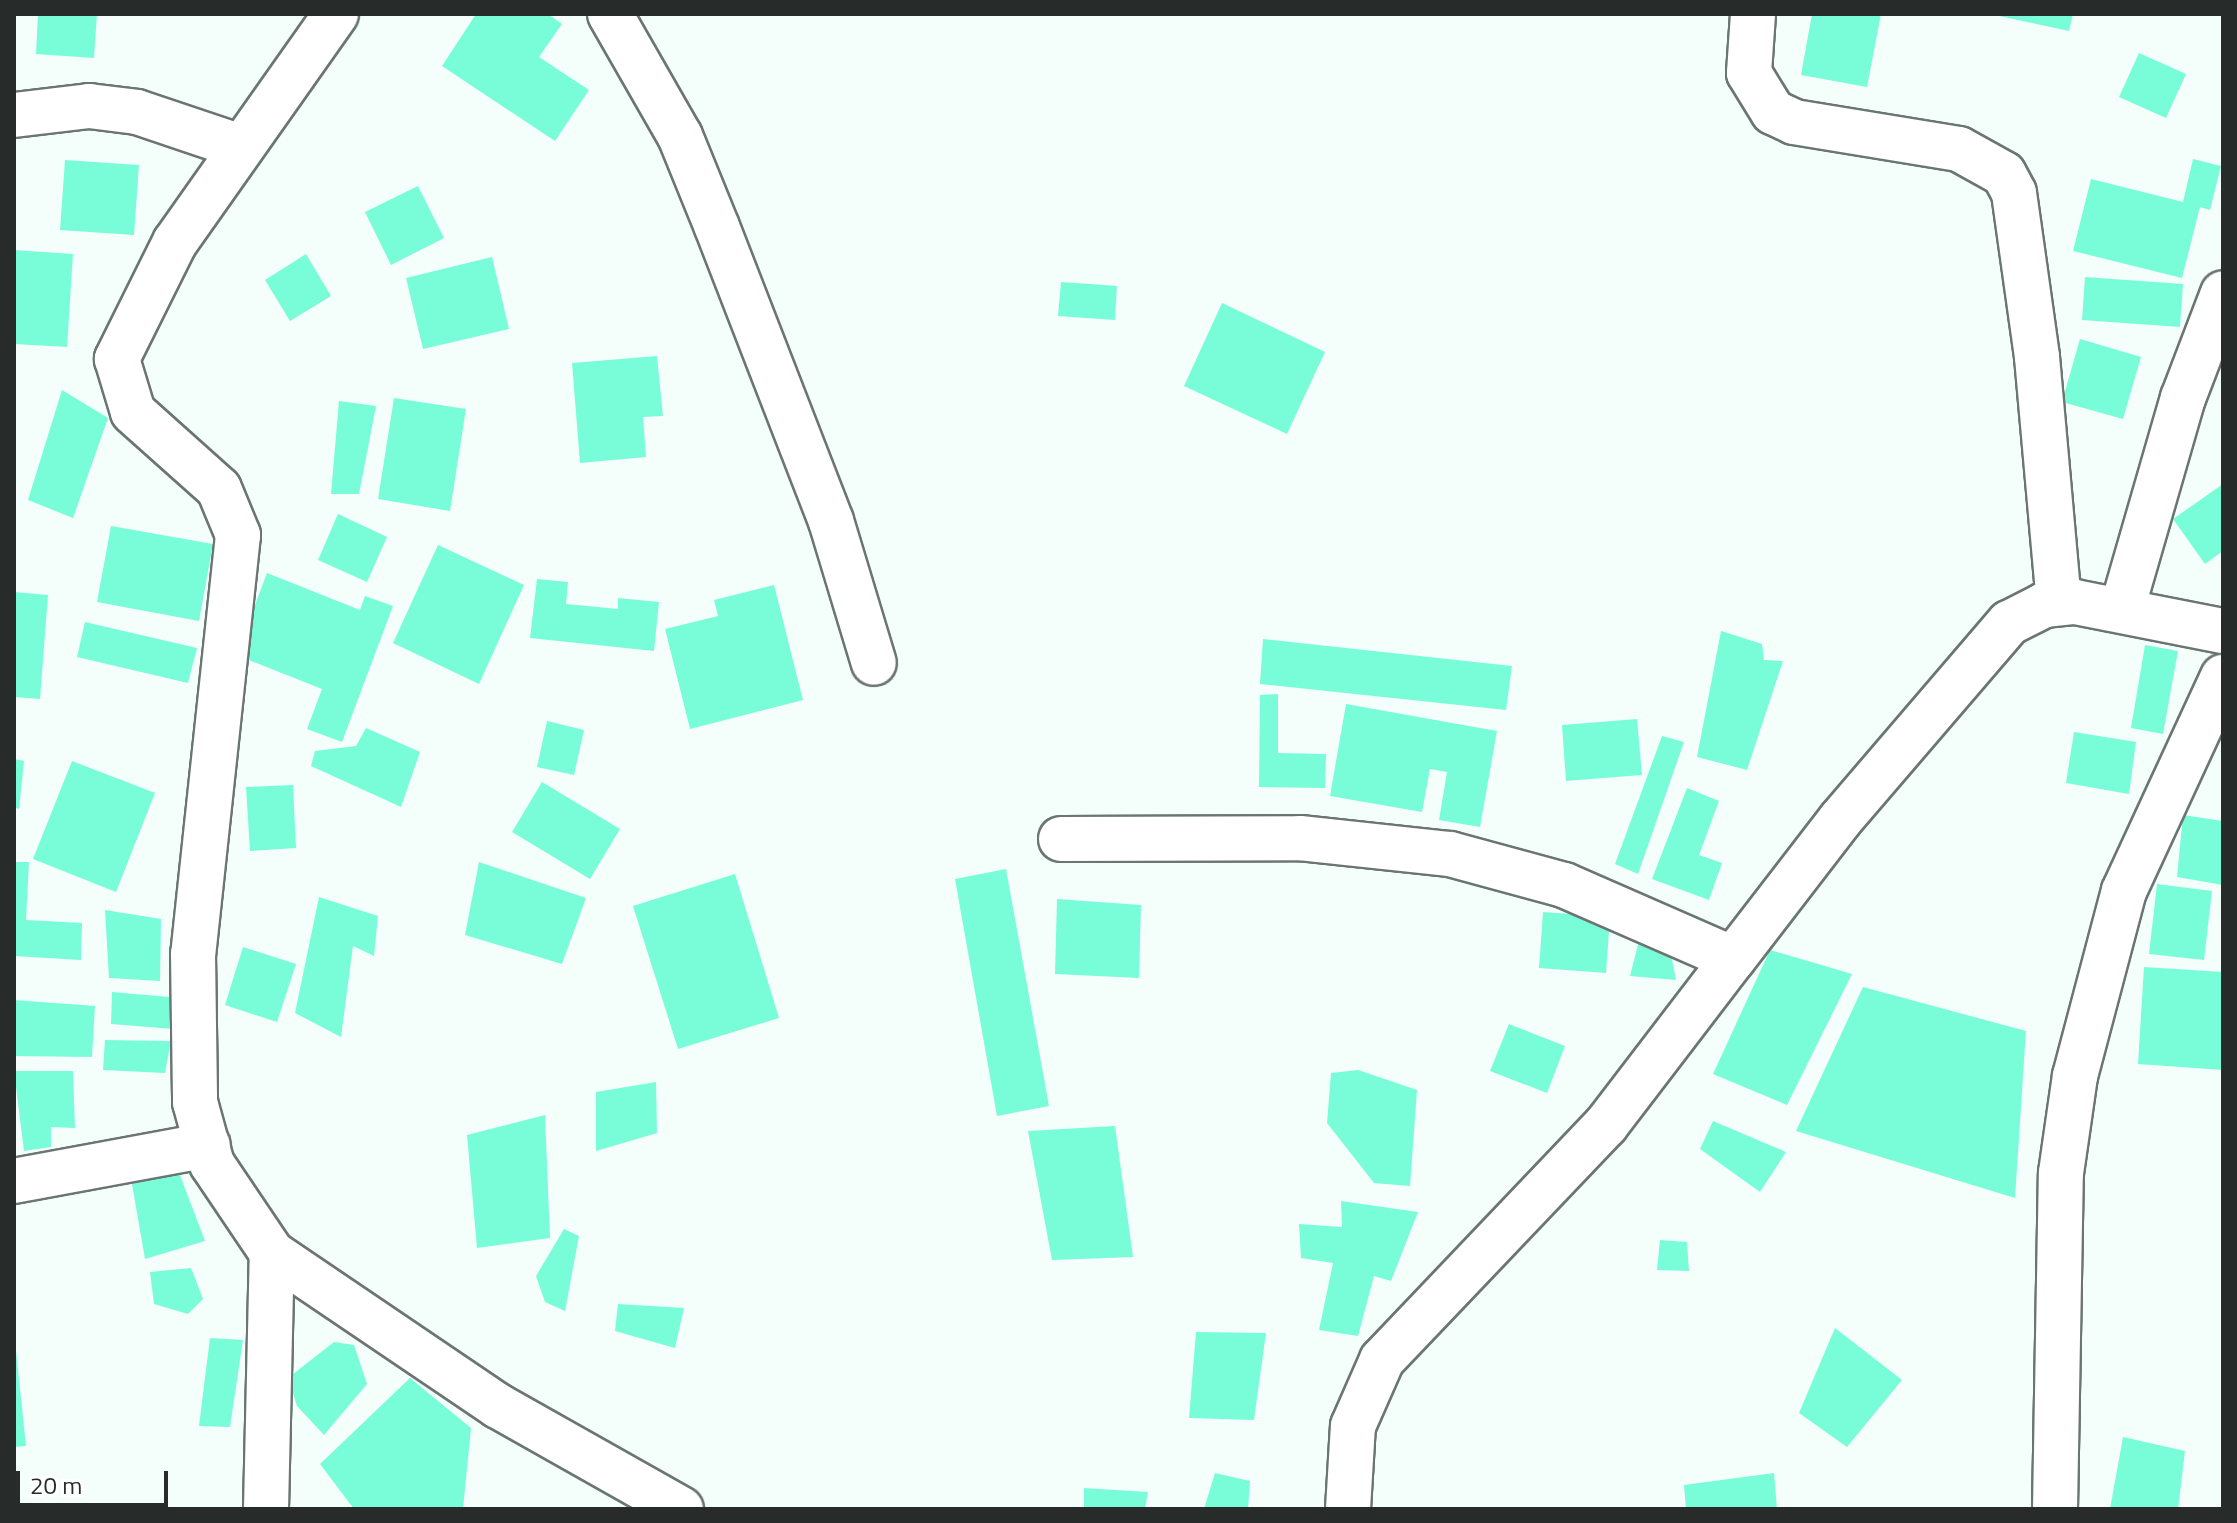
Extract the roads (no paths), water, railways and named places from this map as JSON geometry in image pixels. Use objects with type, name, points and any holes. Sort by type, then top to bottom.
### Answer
[{"type":"street","points":[[336,14],[238,146],[175,242],[117,359],[133,412],[219,489],[238,535],[193,954],[190,1039],[208,1145],[237,1209],[272,1253],[498,1406],[681,1509]]},
{"type":"street","points":[[610,14],[680,136],[831,521],[874,663]]},
{"type":"street","points":[[1753,14],[1749,73],[1773,112],[1794,122],[1959,149],[2004,174],[2014,193],[2037,357],[2059,602]]},
{"type":"street","points":[[14,115],[89,106],[137,112],[238,146]]},
{"type":"street","points":[[2122,609],[2183,398],[2223,293]]},
{"type":"street","points":[[1348,1509],[1353,1426],[1382,1360],[1606,1125],[1733,959],[1985,648],[2029,611],[2059,602],[2122,609],[2223,631]]},
{"type":"street","points":[[2055,1509],[2061,1173],[2075,1076],[2124,891],[2223,677]]},
{"type":"street","points":[[1061,839],[1300,838],[1450,854],[1564,885],[1733,959]]},
{"type":"street","points":[[14,1181],[208,1145]]},
{"type":"street","points":[[266,1509],[272,1253]]}]
